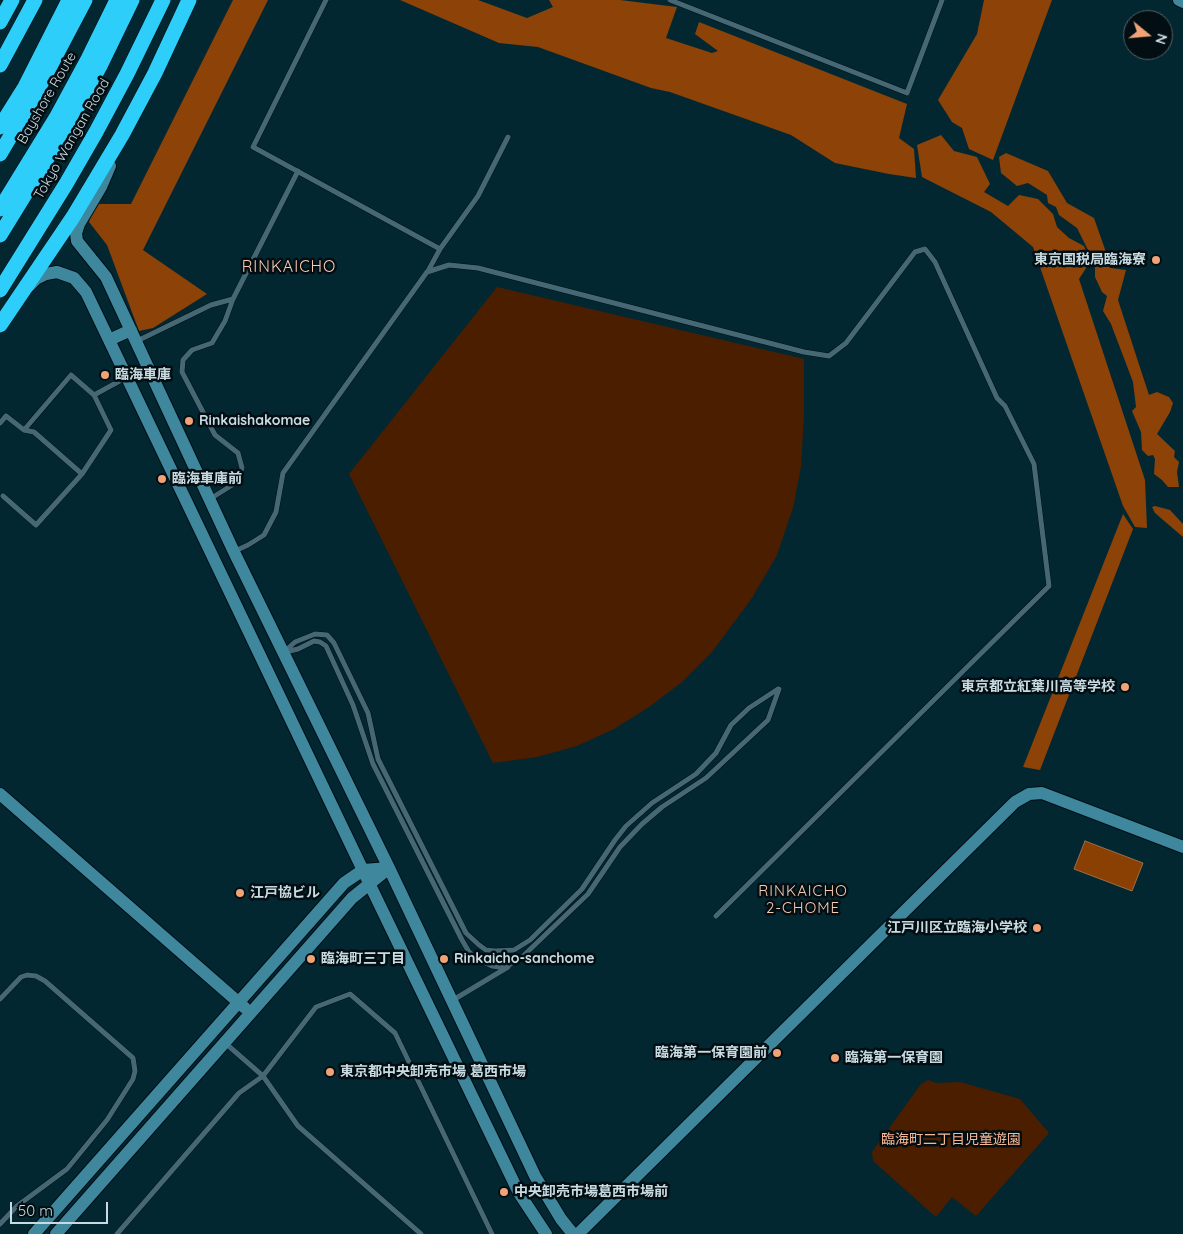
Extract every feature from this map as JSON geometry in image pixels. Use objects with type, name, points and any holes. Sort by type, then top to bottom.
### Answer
[{"type":"highway","points":[[0,22],[12,0]]},
{"type":"highway","points":[[0,65],[35,0]]},
{"type":"highway","points":[[0,127],[29,78],[69,0]]},
{"type":"highway","name":"Bayshore Route","points":[[0,154],[66,37],[84,0]]},
{"type":"highway","name":"Bayshore Route","points":[[0,209],[56,118],[117,0]]},
{"type":"highway","points":[[0,235],[67,126],[100,66],[132,0]]},
{"type":"highway","name":"Tokyo Wangan Road","points":[[0,290],[96,132],[163,0]]},
{"type":"highway","points":[[0,325],[73,217],[122,136],[155,73],[189,0]]},
{"type":"highway","points":[[0,139],[47,60],[66,37]]},
{"type":"street","points":[[1179,0],[1183,2]]},
{"type":"street","points":[[122,136],[101,187],[79,224],[76,233],[77,242],[106,277],[234,552],[389,868],[536,1176],[561,1218],[573,1234]]},
{"type":"street","points":[[26,289],[36,279],[46,274],[58,272],[74,278],[86,292],[519,1193],[546,1234]]},
{"type":"street","points":[[109,340],[134,336]]},
{"type":"street","points":[[127,377],[148,367]]},
{"type":"street","points":[[265,664],[284,652]]},
{"type":"street","points":[[578,1234],[1015,802],[1030,794],[1042,793],[1183,847]]},
{"type":"street","points":[[0,794],[250,1012]]},
{"type":"street","points":[[34,1234],[344,883],[363,870],[389,868]]},
{"type":"street","points":[[56,1234],[352,898],[389,868]]},
{"type":"lane","points":[[326,0],[254,146],[440,249]]},
{"type":"lane","points":[[670,0],[907,93],[942,0]]},
{"type":"lane","points":[[234,552],[248,546],[264,535],[276,512],[283,473],[428,272],[440,249],[478,196],[508,137]]},
{"type":"lane","points":[[210,499],[238,482],[242,468],[238,453],[215,435],[182,372],[183,360],[192,350],[212,343],[225,321],[233,299],[298,171]]},
{"type":"lane","points":[[428,272],[449,265],[478,268],[804,352],[830,356],[846,343],[915,252],[925,249],[935,262],[997,398],[1006,406],[1034,464],[1050,586],[716,916]]},
{"type":"lane","points":[[134,336],[211,305],[233,299]]},
{"type":"lane","points":[[3,496],[36,526],[82,474],[111,430],[94,395],[71,376],[24,430]]},
{"type":"lane","points":[[94,395],[127,377]]},
{"type":"lane","points":[[0,423],[6,416],[24,430],[34,432],[82,474]]},
{"type":"lane","points":[[284,652],[295,642],[315,634],[327,635],[334,643],[368,713],[378,759],[466,933],[486,950],[495,951],[514,950],[530,940],[582,889],[626,826],[652,803],[696,774],[716,753],[731,725],[749,708],[779,689],[768,720],[706,778],[662,807],[642,824],[617,852],[588,894],[514,963],[451,1001]]},
{"type":"lane","points":[[284,652],[298,649],[317,641],[326,646],[353,705],[373,764],[469,952],[486,965],[499,967],[514,963]]},
{"type":"lane","points":[[0,1224],[17,1206],[66,1169],[107,1120],[133,1078],[135,1071],[133,1058],[45,981],[36,976],[27,975],[21,977],[1,997]]},
{"type":"lane","points":[[117,1234],[239,1093],[263,1076],[316,1007],[350,994],[394,1034],[492,1234]]},
{"type":"lane","points":[[224,1042],[263,1076],[298,1126],[421,1234]]},
{"type":"green space","points":[[497,287],[804,359],[804,415],[801,467],[793,508],[777,555],[752,598],[712,652],[682,682],[649,707],[614,729],[577,746],[537,757],[493,763],[349,474]]},
{"type":"green space","name":"臨海町二丁目児童遊園","points":[[928,1080],[936,1083],[960,1082],[1020,1099],[1049,1133],[976,1216],[952,1197],[936,1217],[873,1161],[872,1152],[921,1084]]},
{"type":"shaded area","points":[[233,0],[268,0],[143,250],[207,294],[153,328],[139,331],[107,245],[89,222],[93,204],[131,204]]},
{"type":"shaded area","points":[[400,0],[478,0],[527,18],[553,7],[549,0],[620,0],[677,7],[666,38],[712,53],[718,51],[695,34],[699,22],[907,104],[899,138],[914,149],[916,178],[835,163],[791,135],[670,92],[651,88],[538,47],[499,43]]},
{"type":"shaded area","points":[[984,0],[1052,0],[993,160],[969,149],[962,128],[952,122],[938,100],[977,34]]},
{"type":"shaded area","points":[[941,135],[954,151],[977,157],[990,184],[984,192],[1008,206],[1019,195],[1038,199],[1053,214],[1057,227],[1069,238],[1084,246],[1090,262],[1079,279],[1145,480],[1147,528],[1135,527],[1123,506],[1033,247],[991,212],[922,177],[917,145]]},
{"type":"shaded area","points":[[1006,153],[1048,171],[1067,203],[1094,218],[1107,255],[1105,263],[1111,268],[1126,270],[1118,300],[1149,395],[1157,392],[1169,397],[1173,403],[1157,434],[1175,451],[1174,457],[1179,462],[1177,472],[1179,487],[1168,487],[1154,474],[1155,459],[1153,455],[1148,456],[1142,450],[1141,432],[1132,411],[1136,407],[1133,382],[1111,324],[1103,311],[1107,296],[1102,292],[1095,277],[1095,264],[1077,228],[1059,215],[1056,207],[1048,203],[1047,195],[1028,183],[1017,186],[1001,173],[999,157]]},
{"type":"shaded area","points":[[1152,507],[1170,510],[1183,524],[1183,537],[1155,513]]},
{"type":"shaded area","points":[[1123,514],[1133,529],[1040,770],[1023,767]]},
{"type":"shaded area","points":[[1085,841],[1143,863],[1132,891],[1074,869]]},
{"type":"place","name":"東京国税局臨海寮","points":[[1156,260]]},
{"type":"place","name":"臨海車庫","points":[[105,375]]},
{"type":"place","name":"Rinkaishakomae","points":[[189,421]]},
{"type":"place","name":"臨海車庫前","points":[[162,479]]},
{"type":"place","name":"東京都立紅葉川高等学校","points":[[1125,687]]},
{"type":"place","name":"江戸協ビル","points":[[240,893]]},
{"type":"place","name":"江戸川区立臨海小学校","points":[[1037,928]]},
{"type":"place","name":"臨海町三丁目","points":[[311,959]]},
{"type":"place","name":"Rinkaicho-sanchome","points":[[444,959]]},
{"type":"place","name":"臨海第一保育園前","points":[[777,1053]]},
{"type":"place","name":"臨海第一保育園","points":[[835,1058]]},
{"type":"place","name":"東京都中央卸売市場 葛西市場","points":[[330,1072]]},
{"type":"place","name":"中央卸売市場葛西市場前","points":[[504,1192]]},
{"type":"district","name":"RINKAICHO","points":[[289,267]]},
{"type":"district","name":"RINKAICHO 2-CHOME","points":[[803,900]]}]
